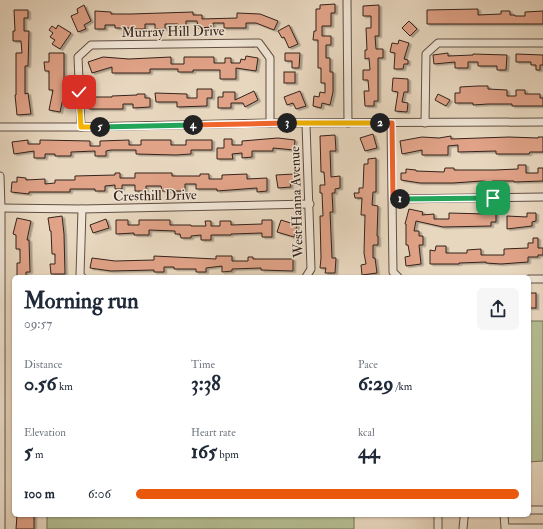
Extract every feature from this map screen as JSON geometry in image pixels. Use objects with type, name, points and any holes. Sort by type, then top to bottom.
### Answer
[{"type":"street","points":[[347,0],[348,123]]},
{"type":"street","points":[[425,123],[426,54],[438,43],[543,43]]},
{"type":"street","name":"Murray Hill Drive","points":[[81,127],[78,57],[91,45],[258,44],[270,58],[270,123]]},
{"type":"street","points":[[0,127],[270,123],[543,122]]},
{"type":"street","points":[[392,123],[395,274]]},
{"type":"street","name":"West Hanna Avenue","points":[[306,124],[310,204],[311,269],[307,275]]},
{"type":"street","points":[[0,176],[1,529]]},
{"type":"street","points":[[393,199],[543,197]]},
{"type":"street","name":"Cresthill Drive","points":[[1,208],[82,209],[310,204]]},
{"type":"street","points":[[80,275],[82,209]]},
{"type":"street","points":[[531,279],[543,279]]},
{"type":"street","points":[[531,510],[543,510]]},
{"type":"street","points":[[438,517],[438,529]]},
{"type":"street","points":[[463,529],[464,517]]},
{"type":"street","points":[[504,517],[505,528],[543,528]]},
{"type":"green space","points":[[531,321],[543,321],[543,461],[531,462]]},
{"type":"green space","points":[[47,517],[354,517],[354,529],[47,529]]},
{"type":"building","points":[[335,4],[335,13],[331,13],[331,26],[322,26],[322,36],[331,36],[331,45],[326,45],[326,58],[330,58],[330,72],[333,72],[333,92],[330,105],[322,103],[321,108],[313,106],[314,96],[319,97],[320,92],[325,93],[325,83],[321,83],[321,68],[318,68],[318,40],[313,40],[314,31],[316,31],[316,9],[320,9],[320,5]]},
{"type":"building","points":[[84,5],[91,21],[84,25],[86,29],[78,32],[71,16],[78,13],[77,9]]},
{"type":"building","points":[[379,5],[379,36],[375,36],[376,49],[383,49],[383,58],[378,58],[378,101],[374,101],[374,106],[365,106],[364,91],[369,91],[368,80],[363,80],[363,70],[370,70],[369,58],[365,59],[365,50],[367,50],[366,28],[371,28],[371,16],[363,16],[363,6]]},
{"type":"building","points":[[478,9],[478,15],[501,14],[501,11],[510,11],[510,15],[525,16],[525,12],[543,11],[543,24],[427,24],[427,10]]},
{"type":"building","points":[[14,10],[28,10],[28,18],[24,18],[24,31],[29,31],[28,66],[25,66],[25,94],[28,93],[31,114],[17,115],[15,95],[16,53],[22,53],[21,41],[13,41],[13,31],[15,31]]},
{"type":"building","points":[[95,11],[111,12],[111,14],[193,12],[193,15],[202,15],[202,19],[237,18],[237,13],[260,14],[278,21],[274,30],[256,23],[246,23],[246,28],[224,28],[224,23],[213,23],[213,27],[198,28],[197,21],[186,21],[186,28],[178,28],[178,24],[165,24],[165,29],[155,29],[155,24],[145,24],[145,29],[115,28],[115,25],[105,25],[105,29],[95,29]]},
{"type":"building","points":[[409,21],[417,29],[410,36],[402,28]]},
{"type":"building","points":[[58,25],[71,33],[60,49],[52,44],[55,40],[50,37],[53,33],[49,30],[52,26],[56,29]]},
{"type":"building","points":[[289,25],[298,44],[289,48],[284,37],[282,38],[278,31]]},
{"type":"building","points":[[399,40],[409,43],[404,59],[408,60],[408,64],[404,64],[403,69],[394,69],[395,53],[390,52],[392,43],[398,44]]},
{"type":"building","points":[[49,53],[64,53],[64,94],[60,112],[49,110],[53,90],[49,90],[49,71],[45,71],[44,62],[49,62]]},
{"type":"building","points":[[285,53],[300,53],[299,68],[292,68],[292,61],[285,61]]},
{"type":"building","points":[[448,53],[448,56],[473,54],[507,55],[506,70],[497,70],[497,66],[478,66],[478,62],[468,62],[468,68],[455,68],[455,62],[434,64],[433,55]]},
{"type":"building","points":[[516,54],[543,55],[543,65],[540,65],[540,70],[536,70],[536,65],[531,65],[531,62],[516,62]]},
{"type":"building","points":[[246,56],[258,58],[256,71],[236,68],[236,79],[220,79],[220,70],[193,70],[193,72],[178,72],[178,69],[150,69],[150,73],[112,73],[112,67],[92,73],[88,62],[103,57],[129,59],[171,57],[171,64],[184,64],[184,57],[214,57],[214,63],[225,63],[225,58],[231,58],[231,63],[240,63],[241,59],[245,60]]},
{"type":"building","points":[[284,72],[295,72],[295,83],[284,83]]},
{"type":"building","points":[[393,78],[408,79],[408,92],[404,92],[402,102],[408,103],[407,112],[395,111],[398,92],[392,91]]},
{"type":"building","points":[[488,86],[488,89],[507,90],[507,96],[516,96],[516,90],[525,90],[525,94],[540,94],[540,98],[543,98],[543,106],[512,106],[512,104],[473,105],[473,103],[455,103],[455,93],[460,93],[460,87]]},
{"type":"building","points":[[197,89],[212,89],[212,98],[207,98],[207,106],[177,107],[177,102],[156,102],[155,93],[187,94],[187,98],[197,98]]},
{"type":"building","points":[[254,91],[258,100],[245,107],[243,103],[231,103],[231,108],[218,108],[218,97],[223,97],[223,92],[235,92],[235,100]]},
{"type":"building","points":[[300,91],[306,106],[296,109],[293,103],[287,105],[284,97]]},
{"type":"building","points":[[145,94],[145,98],[150,98],[150,107],[133,108],[133,104],[123,104],[123,109],[89,109],[89,97],[112,97]]},
{"type":"building","points":[[438,94],[450,100],[446,106],[435,100]]},
{"type":"building","points":[[373,134],[377,148],[365,151],[360,138]]},
{"type":"building","points":[[335,135],[336,151],[330,151],[331,177],[340,176],[340,188],[335,189],[335,193],[332,193],[333,212],[330,212],[332,258],[336,258],[335,273],[325,273],[326,268],[320,268],[320,216],[323,216],[322,193],[320,193],[320,185],[325,185],[324,172],[321,172],[320,136]]},
{"type":"building","points":[[451,136],[451,139],[543,137],[543,152],[530,152],[529,154],[496,154],[496,151],[458,152],[458,145],[448,146],[448,155],[422,155],[422,150],[402,154],[400,141],[422,137],[439,138]]},
{"type":"building","points":[[278,138],[295,140],[294,150],[273,148],[273,151],[252,151],[252,157],[242,158],[242,153],[232,154],[233,159],[217,159],[217,148],[224,148],[224,139],[232,139],[232,145],[242,145],[242,141]]},
{"type":"building","points":[[28,140],[28,144],[40,144],[40,140],[90,141],[90,146],[100,146],[100,141],[129,140],[129,145],[141,145],[141,140],[171,140],[171,145],[186,145],[186,140],[212,140],[212,150],[191,150],[191,154],[176,155],[136,154],[136,150],[111,150],[106,151],[106,156],[95,156],[95,151],[71,152],[71,156],[55,156],[55,154],[45,154],[45,158],[34,158],[34,151],[14,154],[12,142]]},
{"type":"building","points":[[376,158],[376,192],[373,192],[372,205],[378,206],[378,245],[373,245],[373,258],[375,258],[377,273],[362,275],[361,265],[366,264],[364,253],[365,215],[361,215],[362,198],[355,198],[354,193],[359,193],[359,188],[363,188],[364,164],[368,164],[368,159]]},
{"type":"building","points":[[518,165],[526,165],[526,173],[538,173],[538,168],[543,168],[543,181],[420,183],[401,180],[401,173],[406,173],[406,169],[416,171],[444,172],[445,168],[454,168],[454,170],[518,169]]},
{"type":"building","points":[[115,173],[120,173],[120,178],[135,178],[135,173],[172,173],[172,176],[200,176],[200,174],[209,174],[209,179],[222,179],[222,175],[247,174],[247,179],[267,178],[267,191],[257,192],[257,188],[217,191],[217,189],[196,189],[196,184],[185,184],[185,191],[162,191],[161,186],[146,186],[146,191],[135,191],[135,185],[122,185],[122,189],[115,189],[115,185],[105,186],[105,191],[95,191],[95,189],[70,189],[70,192],[29,192],[29,194],[11,192],[12,182],[17,182],[17,177],[26,178],[26,180],[45,179],[45,184],[55,183],[55,180],[75,180],[75,176],[115,175]]},
{"type":"building","points":[[294,174],[295,183],[290,183],[291,187],[278,188],[276,175]]},
{"type":"building","points":[[409,209],[423,212],[422,215],[434,214],[434,219],[449,219],[449,213],[485,214],[485,212],[496,212],[496,222],[491,222],[491,226],[443,227],[416,221],[414,231],[419,231],[419,236],[423,236],[423,245],[419,245],[421,264],[406,266],[405,257],[410,256],[408,245],[406,245],[405,224]]},
{"type":"building","points":[[527,213],[536,213],[536,221],[532,222],[532,226],[507,229],[507,216],[527,217]]},
{"type":"building","points":[[62,216],[65,274],[51,274],[50,264],[55,264],[55,254],[52,254],[51,231],[48,218]]},
{"type":"building","points":[[17,218],[31,221],[27,240],[29,240],[30,272],[26,272],[26,275],[17,275],[17,263],[20,263],[20,249],[16,249],[16,235],[13,234]]},
{"type":"building","points":[[106,219],[109,228],[93,233],[90,225]]},
{"type":"building","points":[[116,220],[128,220],[128,225],[139,225],[139,220],[170,220],[170,225],[191,226],[206,226],[205,221],[211,221],[211,226],[220,226],[220,221],[231,221],[231,225],[262,224],[262,220],[272,220],[272,237],[262,237],[262,233],[231,234],[211,235],[211,240],[201,240],[201,235],[191,236],[191,238],[181,238],[180,234],[175,234],[175,231],[149,230],[149,235],[134,235],[134,233],[116,234]]},
{"type":"building","points":[[281,220],[297,225],[294,237],[277,232]]},
{"type":"building","points":[[533,238],[538,238],[538,248],[543,248],[543,255],[538,255],[538,257],[528,257],[528,262],[501,264],[486,262],[430,264],[430,250],[435,251],[436,246],[446,246],[446,253],[467,253],[467,250],[481,249],[481,255],[504,255],[504,249],[528,248],[528,243],[533,243]]},
{"type":"building","points":[[154,256],[216,259],[216,256],[232,256],[232,261],[248,261],[248,257],[253,257],[253,259],[293,259],[293,271],[261,270],[261,268],[232,269],[232,271],[222,272],[222,266],[206,268],[206,272],[196,272],[196,269],[174,269],[174,267],[164,267],[164,272],[154,272],[154,270],[111,271],[90,268],[92,258],[115,261],[154,260]]},
{"type":"building","points":[[531,293],[536,293],[536,308],[531,308]]},
{"type":"building","points":[[17,517],[34,517],[34,529],[16,529]]},
{"type":"route","points":[[79,92],[81,127],[270,123],[392,123],[393,199],[493,198]]}]
